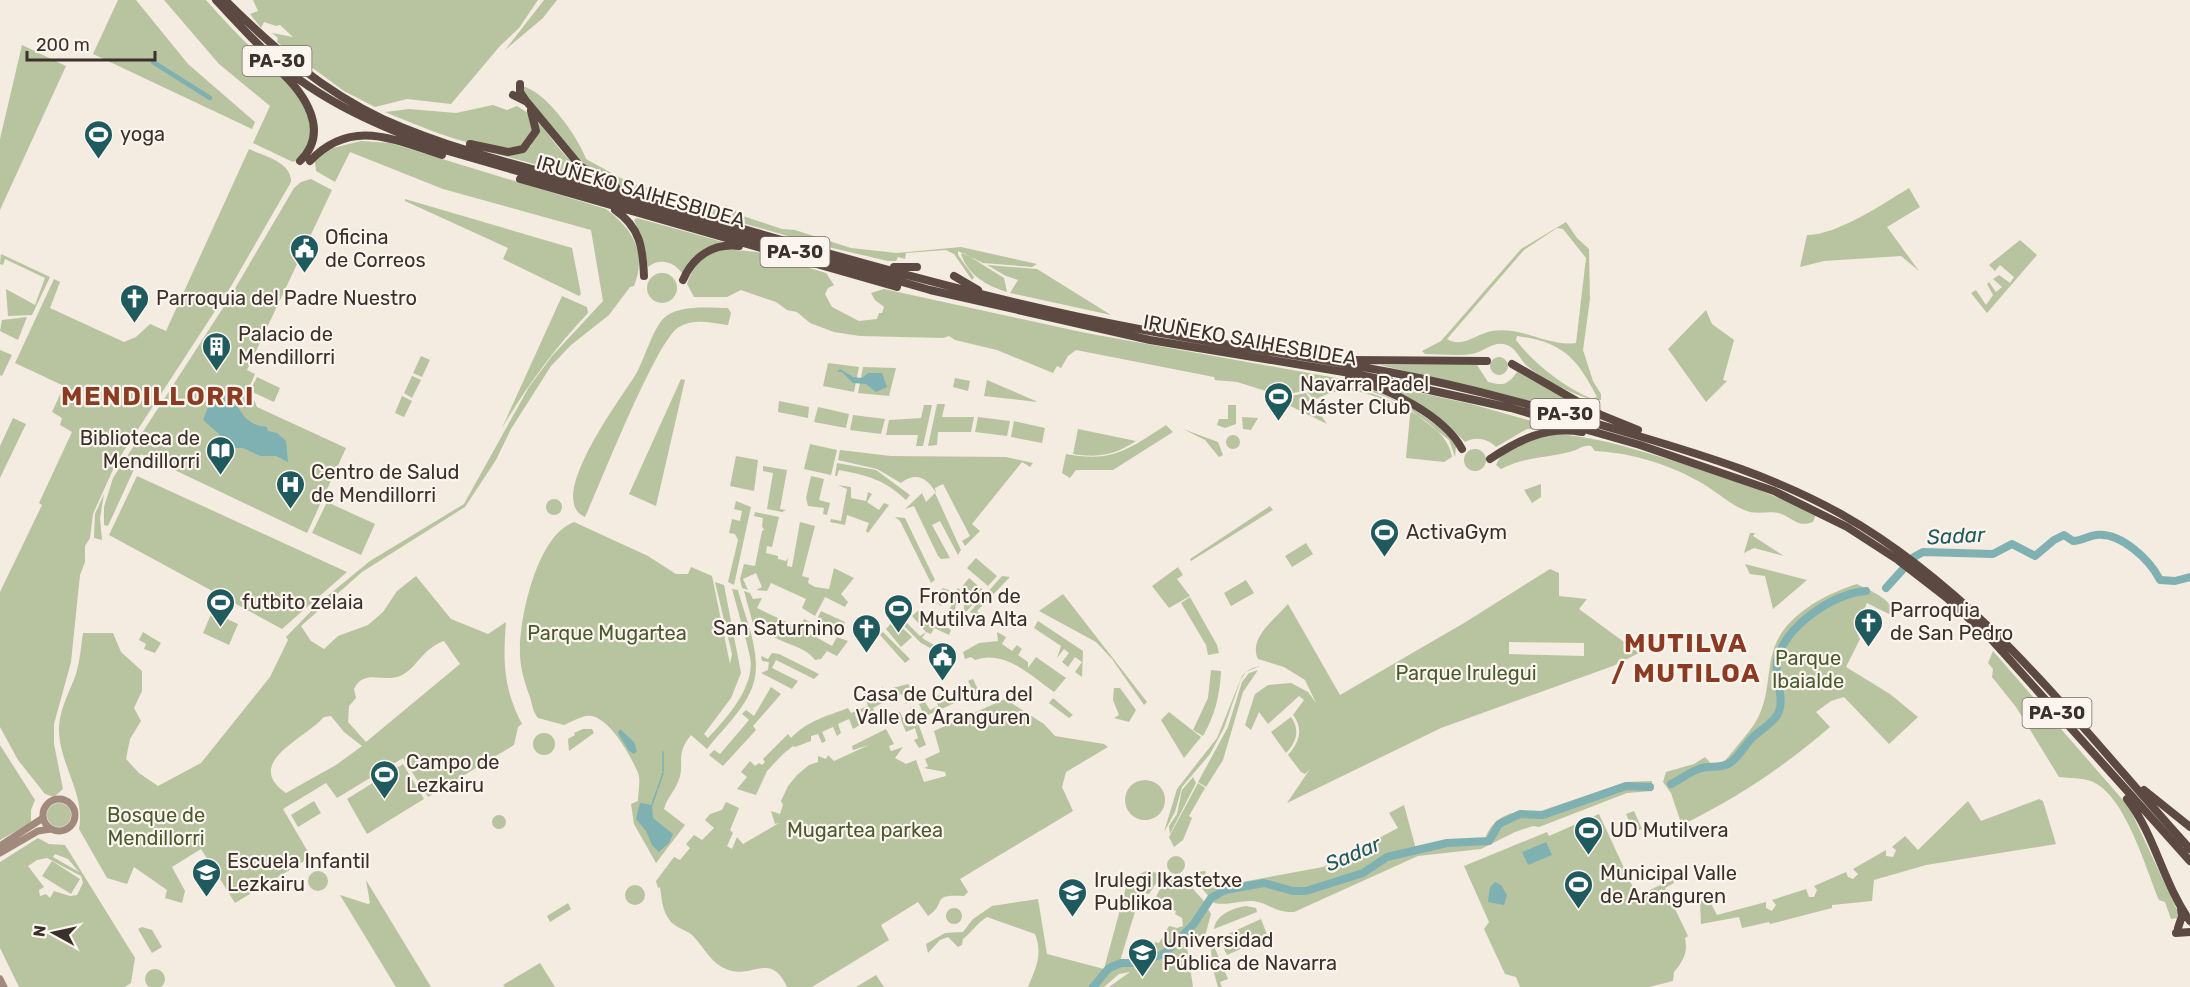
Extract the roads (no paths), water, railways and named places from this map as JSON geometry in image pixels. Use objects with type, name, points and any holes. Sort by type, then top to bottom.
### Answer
[{"type":"highway","name":"IRUÑEKO SAIHESBIDEA","points":[[214,0],[270,56],[310,86],[380,121],[394,123],[471,150],[876,266],[986,295],[1124,326],[1447,384],[1552,410],[1699,454],[1776,482],[1843,515],[1918,570],[1954,593],[1984,622],[2190,849]]},
{"type":"highway","points":[[214,0],[243,36],[283,74],[305,99],[313,118],[313,137],[309,150],[300,161]]},
{"type":"highway","name":"IRUÑEKO SAIHESBIDEA","points":[[225,0],[288,59],[351,107]]},
{"type":"highway","points":[[520,84],[520,92],[526,101],[569,155],[592,175],[618,188],[661,201],[681,210]]},
{"type":"highway","points":[[394,123],[489,149],[518,151],[531,142],[536,131],[535,120],[527,106],[513,98],[526,101]]},
{"type":"highway","name":"IRUÑEKO SAIHESBIDEA","points":[[380,121],[385,129],[528,176],[976,302],[1222,353],[1356,374],[1455,395],[1571,424],[1689,460],[1774,491],[1815,510],[1901,557]]},
{"type":"highway","points":[[385,129],[408,145]]},
{"type":"highway","points":[[310,162],[329,143],[345,136],[379,137],[609,206],[882,283],[963,302],[976,302]]},
{"type":"highway","points":[[609,206],[630,221],[639,237],[643,252],[644,276]]},
{"type":"highway","points":[[683,280],[693,262],[710,249],[735,245],[765,250]]},
{"type":"highway","points":[[876,266],[917,267]]},
{"type":"highway","points":[[954,276],[986,295]]},
{"type":"highway","points":[[1205,340],[1368,362],[1487,361]]},
{"type":"highway","points":[[1222,353],[1332,374],[1377,388],[1411,404],[1438,423],[1456,438],[1462,449]]},
{"type":"highway","points":[[1512,364],[1600,415],[1691,448],[1699,454]]},
{"type":"highway","points":[[1490,459],[1525,438],[1563,430],[1593,434],[1689,460]]},
{"type":"highway","name":"IRUÑEKO SAIHESBIDEA","points":[[1918,570],[1992,640],[2190,861]]},
{"type":"highway","points":[[2064,709],[2144,790],[2190,827]]},
{"type":"highway","points":[[2082,742],[2137,814],[2170,891],[2190,921]]},
{"type":"highway","points":[[2181,909],[2182,916],[2177,931],[2190,932]]},
{"type":"main road","points":[[0,846],[36,829],[64,831],[72,825],[75,815],[71,805],[63,800],[51,801],[45,808],[43,818],[36,829],[0,853]]},
{"type":"main road","points":[[43,818],[51,829]]},
{"type":"main road","points":[[0,979],[4,987]]},
{"type":"water","points":[[840,369],[853,377],[862,378],[868,373],[882,373],[887,387],[876,392],[866,384],[853,383],[842,372],[837,372]]},
{"type":"water","points":[[231,386],[242,414],[247,419],[259,426],[267,427],[268,431],[277,433],[286,441],[288,462],[276,456],[260,456],[243,448],[228,448],[218,433],[203,420],[212,397]]},
{"type":"water","points":[[620,729],[634,742],[637,751],[634,754],[629,751],[618,733]]},
{"type":"water","points":[[640,803],[652,805],[653,818],[673,834],[669,843],[659,852],[636,819]]},
{"type":"water","points":[[1546,842],[1552,855],[1528,865],[1522,852]]},
{"type":"water","points":[[1495,882],[1501,885],[1507,895],[1504,905],[1488,902],[1490,887]]},
{"type":"waterway","points":[[153,62],[210,98]]},
{"type":"waterway","name":"Sadar","points":[[1886,588],[1914,557],[1923,552],[1993,554],[2012,544],[2035,556],[2054,540],[2064,535],[2073,541],[2106,535],[2134,549],[2149,564],[2160,580],[2175,581],[2190,577]]},
{"type":"waterway","name":"Sadar","points":[[1671,784],[1695,770],[1730,763],[1751,739],[1773,721],[1779,712],[1781,698],[1777,661],[1781,648],[1789,636],[1800,624],[1825,605],[1853,593],[1866,591]]},
{"type":"waterway","points":[[663,752],[663,771]]},
{"type":"waterway","points":[[658,788],[663,773]]},
{"type":"waterway","name":"Sadar","points":[[1093,987],[1109,968],[1121,963],[1135,963],[1164,954],[1193,925],[1211,898],[1225,890],[1264,883],[1293,891],[1306,891],[1363,873],[1387,857],[1447,843],[1489,841],[1499,824],[1520,814],[1543,815],[1626,786],[1650,787]]},
{"type":"waterway","points":[[652,805],[657,790]]},
{"type":"place","name":"yoga","points":[[99,160]]},
{"type":"place","name":"Oficina de Correos","points":[[304,274]]},
{"type":"place","name":"Parroquia del Padre Nuestro","points":[[135,324]]},
{"type":"place","name":"Palacio de Mendillorri","points":[[217,372]]},
{"type":"place","name":"Navarra Padel Máster Club","points":[[1279,422]]},
{"type":"place","name":"Biblioteca de Mendillorri","points":[[221,476]]},
{"type":"place","name":"Centro de Salud de Mendillorri","points":[[290,510]]},
{"type":"place","name":"ActivaGym","points":[[1385,558]]},
{"type":"place","name":"futbito zelaia","points":[[221,628]]},
{"type":"place","name":"Frontón de Mutilva Alta","points":[[898,634]]},
{"type":"place","name":"Parroquia de San Pedro","points":[[1869,648]]},
{"type":"place","name":"San Saturnino","points":[[866,654]]},
{"type":"place","name":"Casa de Cultura del Valle de Aranguren","points":[[943,682]]},
{"type":"place","name":"Campo de Lezkairu","points":[[385,800]]},
{"type":"place","name":"UD Mutilvera","points":[[1589,856]]},
{"type":"place","name":"Escuela Infantil Lezkairu","points":[[206,898]]},
{"type":"place","name":"Municipal Valle de Aranguren","points":[[1579,910]]},
{"type":"place","name":"Irulegi Ikastetxe Publikoa","points":[[1073,918]]},
{"type":"place","name":"Universidad Pública de Navarra","points":[[1142,978]]},
{"type":"district","name":"MENDILLORRI","points":[[158,396]]},
{"type":"district","name":"MUTILVA / MUTILOA","points":[[1686,658]]},
{"type":"park label","name":"Parque Mugartea","points":[[607,633]]},
{"type":"park label","name":"Parque Ibaialde","points":[[1808,670]]},
{"type":"park label","name":"Parque Irulegui","points":[[1466,673]]},
{"type":"park label","name":"Bosque de Mendillorri","points":[[156,826]]},
{"type":"park label","name":"Mugartea parkea","points":[[865,830]]}]
